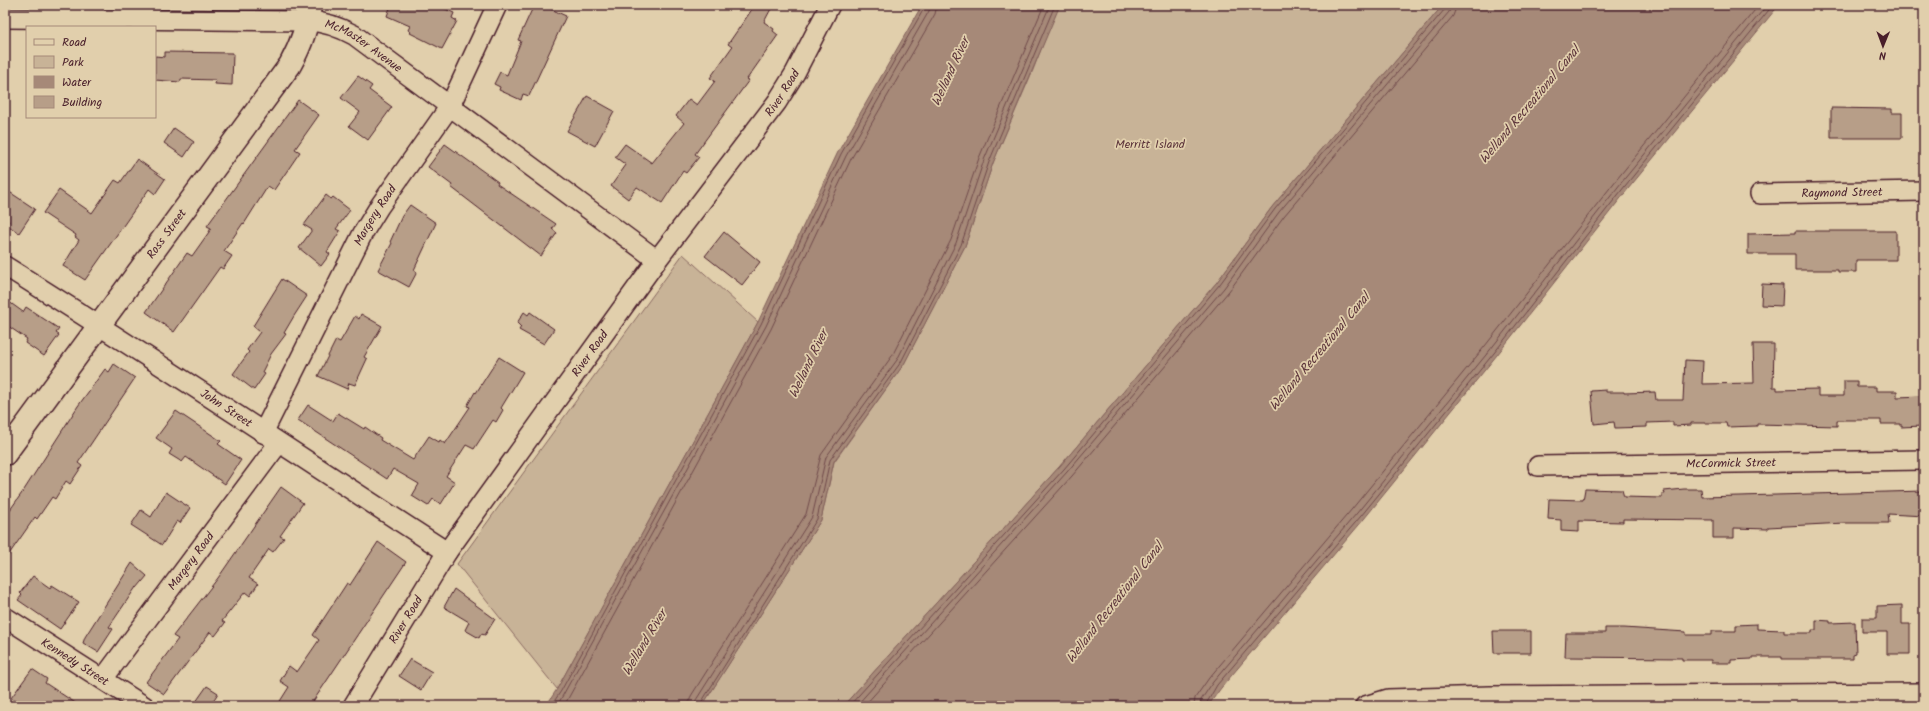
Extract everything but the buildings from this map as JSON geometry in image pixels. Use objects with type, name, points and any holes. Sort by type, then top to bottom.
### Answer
[{"type":"street","name":"Margery Road","points":[[263,433],[363,232],[450,106],[497,5]]},
{"type":"street","name":"River Road","points":[[353,706],[447,552],[657,260],[778,102],[830,5]]},
{"type":"street","name":"McMaster Avenue","points":[[5,18],[309,13],[354,35],[657,260]]},
{"type":"street","name":"Ross Street","points":[[5,454],[290,65],[301,45],[309,13]]},
{"type":"street","name":"Raymond Street","points":[[1760,194],[1924,191]]},
{"type":"street","name":"John Street","points":[[5,266],[99,325],[278,444],[447,552]]},
{"type":"street","name":"Margery Road","points":[[103,679],[278,444]]},
{"type":"street","name":"McCormick Street","points":[[1538,466],[1924,460]]},
{"type":"street","name":"Kennedy Street","points":[[5,617],[144,706]]},
{"type":"street","points":[[1365,706],[1388,699],[1490,696],[1924,693]]},
{"type":"green space","name":"Merritt Island","points":[[1058,5],[1443,5],[1272,207],[1217,282],[1060,466],[843,706],[702,706],[821,520],[834,462],[904,364],[965,246],[993,163],[1033,70]]},
{"type":"green space","points":[[683,254],[758,322],[557,689],[457,564]]},
{"type":"water","name":"Welland River","points":[[922,5],[1060,5],[993,163],[965,246],[904,364],[834,461],[821,520],[702,706],[546,706],[557,689],[758,322],[838,152]]},
{"type":"water","name":"Welland Recreational Canal","points":[[1443,5],[1779,5],[1628,189],[1497,355],[1364,519],[1221,688],[1208,706],[843,706],[1060,466],[1217,282],[1272,207]]}]
